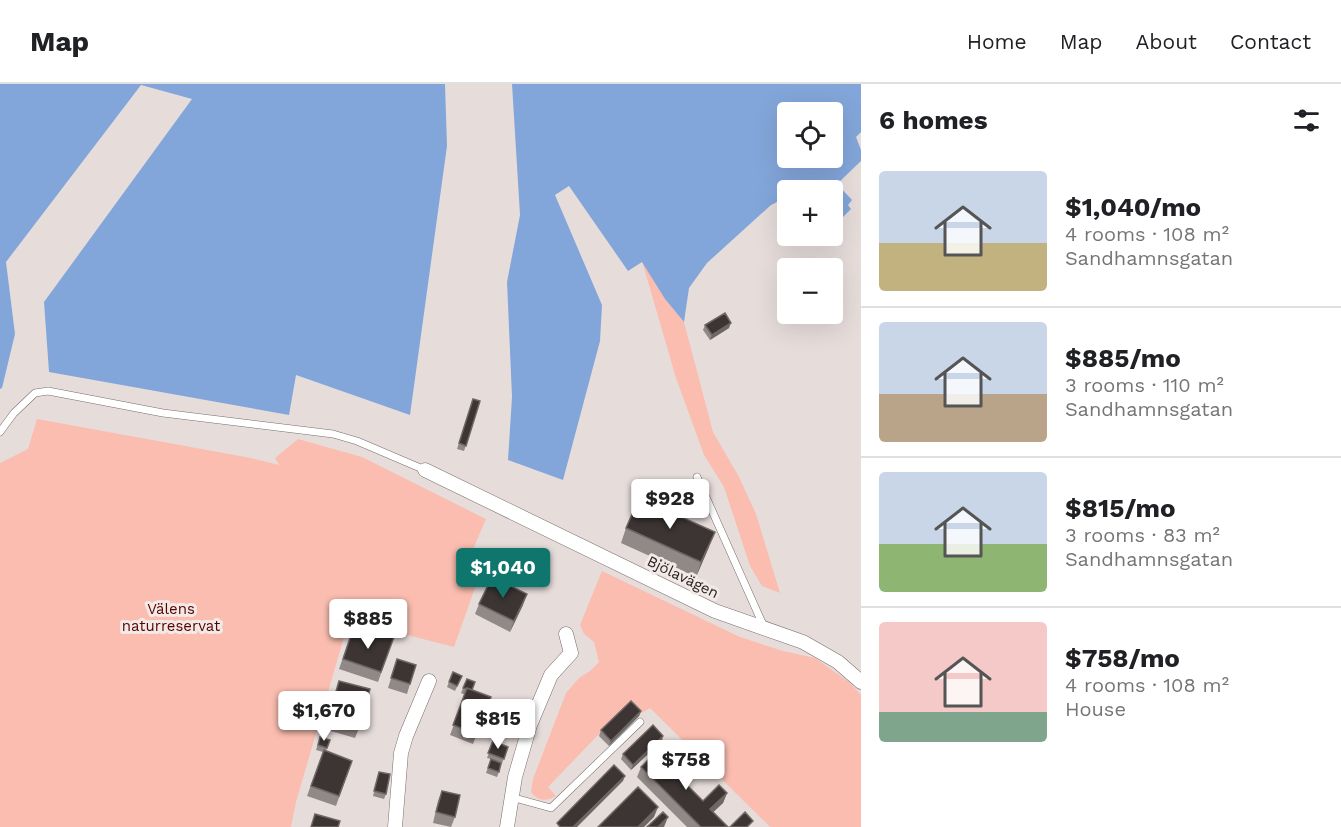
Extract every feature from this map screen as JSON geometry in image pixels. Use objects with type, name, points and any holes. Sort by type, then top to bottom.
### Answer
[{"type":"street","name":"Bjölavägen","points":[[425,470],[715,611],[803,642],[838,663],[861,682]]},
{"type":"street","points":[[507,827],[515,777],[530,725],[551,675],[571,653],[566,634]]},
{"type":"street","points":[[395,827],[401,753],[429,681]]},
{"type":"lane","points":[[0,432],[14,412],[35,393],[48,391],[163,413],[333,434],[357,441],[425,470]]},
{"type":"lane","points":[[697,477],[765,630]]},
{"type":"lane","points":[[511,797],[551,808],[640,722]]},
{"type":"green space","points":[[642,261],[665,299],[684,322],[713,432],[739,477],[756,514],[780,593],[762,586],[750,566],[724,487],[704,455],[676,378]]},
{"type":"green space","name":"Välens naturreservat","points":[[37,419],[279,465],[275,458],[298,439],[362,457],[486,519],[470,556],[481,571],[454,647],[349,620],[296,802],[291,827],[0,827],[0,463],[28,449]]},
{"type":"green space","points":[[602,571],[740,637],[783,651],[815,658],[849,682],[861,695],[861,827],[770,827],[650,708],[640,714],[629,703],[548,787],[556,796],[543,800],[537,798],[531,792],[533,779],[566,693],[579,678],[599,662],[594,642],[584,634],[580,625]]},
{"type":"water","points":[[0,84],[445,84],[447,146],[410,415],[296,375],[289,415],[49,372],[44,302],[192,99],[141,85],[6,262],[15,334],[0,389]]},
{"type":"water","points":[[512,84],[861,84],[861,132],[856,137],[861,150],[861,161],[841,180],[777,180],[777,202],[707,263],[689,288],[684,322],[665,299],[642,262],[628,271],[569,186],[555,195],[602,305],[600,341],[563,480],[508,460],[512,397],[507,282],[520,215]]},
{"type":"water","points":[[843,190],[852,200],[848,205],[851,209],[843,217]]},
{"type":"building","points":[[725,313],[731,323],[712,335],[705,325]]},
{"type":"building","points":[[473,399],[480,401],[466,446],[459,443]]},
{"type":"building","points":[[639,498],[715,532],[701,562],[626,528]]},
{"type":"building","points":[[492,577],[527,594],[514,621],[479,604]]},
{"type":"building","points":[[353,629],[378,637],[380,632],[394,637],[381,672],[343,659]]},
{"type":"building","points":[[397,659],[416,665],[410,684],[391,678]]},
{"type":"building","points":[[453,672],[462,676],[457,686],[449,682]]},
{"type":"building","points":[[467,679],[475,682],[472,690],[463,688]]},
{"type":"building","points":[[339,681],[370,689],[359,728],[328,719]]},
{"type":"building","points":[[467,688],[491,697],[477,734],[453,725]]},
{"type":"building","points":[[631,701],[641,711],[611,741],[601,730]]},
{"type":"building","points":[[653,725],[663,736],[633,765],[623,754]]},
{"type":"building","points":[[320,737],[330,740],[327,748],[318,745]]},
{"type":"building","points":[[493,741],[508,747],[504,759],[488,753]]},
{"type":"building","points":[[324,750],[352,761],[339,796],[311,786]]},
{"type":"building","points":[[655,753],[675,773],[691,757],[699,765],[683,781],[703,801],[719,785],[727,793],[710,809],[728,827],[701,827],[641,767]]},
{"type":"building","points":[[491,759],[501,763],[499,772],[488,768]]},
{"type":"building","points":[[614,765],[625,776],[573,827],[560,827],[557,823]]},
{"type":"building","points":[[379,772],[390,774],[386,794],[374,791]]},
{"type":"building","points":[[638,787],[658,807],[638,827],[598,827]]},
{"type":"building","points":[[442,791],[460,795],[455,817],[436,812]]},
{"type":"building","points":[[663,812],[668,817],[658,827],[647,827]]},
{"type":"building","points":[[745,812],[753,821],[747,827],[730,827]]},
{"type":"building","points":[[315,814],[340,821],[338,827],[311,827]]}]
